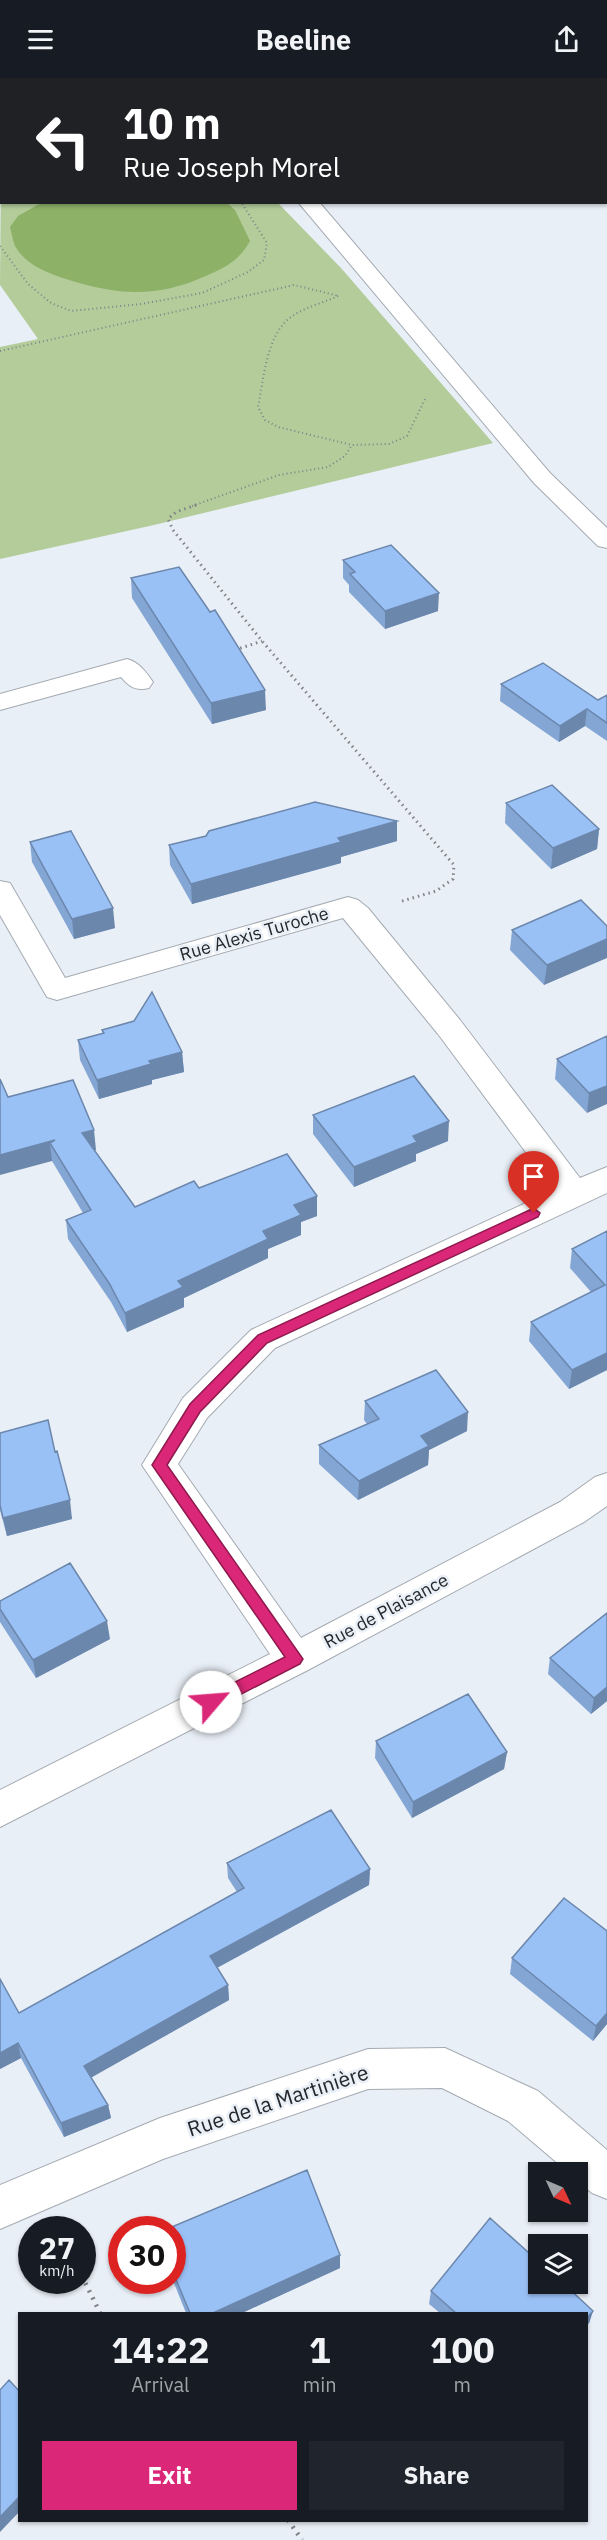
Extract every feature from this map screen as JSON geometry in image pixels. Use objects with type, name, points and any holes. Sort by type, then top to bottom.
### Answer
[{"type":"street","points":[[310,204],[542,478],[607,542]]},
{"type":"street","points":[[0,702],[127,667],[140,682]]},
{"type":"street","name":"Rue Alexis Turoche","points":[[0,890],[57,990],[348,907],[358,915]]},
{"type":"street","points":[[358,915],[449,1028],[576,1194]]},
{"type":"street","points":[[295,1659],[159,1465],[195,1408],[262,1339],[607,1179]]},
{"type":"street","name":"Rue de Plaisance","points":[[0,1809],[295,1659],[572,1512],[607,1487]]},
{"type":"street","name":"Rue de la Martinière","points":[[0,2206],[160,2139],[368,2068],[445,2068],[523,2106],[607,2178]]},
{"type":"path","points":[[0,246],[28,284],[51,303],[71,311],[141,304],[182,297],[202,293],[248,272],[264,260],[267,243],[243,204]]},
{"type":"path","points":[[0,351],[294,285],[338,296],[347,304]]},
{"type":"path","points":[[338,296],[290,318],[274,341],[258,407],[265,420],[278,427],[352,445],[389,444],[407,436],[430,389]]},
{"type":"path","points":[[352,445],[345,456],[328,466],[279,475],[176,512],[168,519],[173,530],[262,640],[454,865],[453,879],[436,891],[358,915]]},
{"type":"path","points":[[229,652],[262,640]]},
{"type":"path","points":[[91,2294],[100,2312]]},
{"type":"path","points":[[289,2522],[302,2540]]},
{"type":"shaded area","points":[[1,204],[279,204],[341,268],[493,443],[154,525],[0,559],[0,347],[38,339],[0,285]]},
{"type":"shaded area","points":[[39,204],[228,204],[235,210],[250,241],[242,253],[227,265],[190,282],[155,291],[121,291],[85,285],[66,279],[45,271],[27,260],[17,249],[10,227],[18,216]]},
{"type":"building","points":[[391,545],[439,593],[385,611],[350,574],[355,572],[343,560]]},
{"type":"building","points":[[179,567],[210,612],[215,610],[265,690],[211,703],[131,578]]},
{"type":"building","points":[[543,663],[598,700],[607,695],[607,723],[587,709],[560,726],[501,684]]},
{"type":"building","points":[[552,785],[599,829],[553,848],[506,803]]},
{"type":"building","points":[[315,802],[397,821],[338,838],[341,842],[191,884],[169,845],[206,836],[209,831]]},
{"type":"building","points":[[71,831],[113,908],[72,919],[30,842]]},
{"type":"building","points":[[581,900],[607,926],[607,939],[547,965],[512,930]]},
{"type":"building","points":[[152,992],[182,1052],[97,1080],[78,1040],[134,1021]]},
{"type":"building","points":[[607,1036],[607,1086],[589,1093],[557,1059]]},
{"type":"building","points":[[414,1076],[449,1121],[413,1136],[417,1142],[354,1167],[313,1115]]},
{"type":"building","points":[[0,1079],[8,1097],[73,1080],[94,1130],[82,1133],[135,1207],[194,1181],[199,1188],[287,1154],[317,1196],[294,1205],[301,1215],[263,1231],[268,1239],[178,1281],[183,1287],[125,1313],[109,1283],[66,1220],[91,1210],[50,1143],[55,1140],[0,1155]]},
{"type":"building","points":[[607,1231],[607,1353],[572,1370],[531,1322],[605,1285],[572,1249]]},
{"type":"building","points":[[436,1370],[468,1412],[421,1436],[429,1446],[359,1481],[319,1445],[379,1419],[365,1401]]},
{"type":"building","points":[[48,1420],[70,1500],[3,1518],[0,1505],[0,1433]]},
{"type":"building","points":[[70,1563],[107,1621],[33,1660],[0,1609],[0,1601]]},
{"type":"building","points":[[607,1613],[607,1687],[594,1698],[550,1658]]},
{"type":"building","points":[[468,1694],[507,1752],[413,1802],[376,1741]]},
{"type":"building","points":[[331,1810],[370,1869],[210,1956],[228,1985],[84,2066],[108,2105],[61,2123],[18,2043],[0,2053],[0,1979],[19,2013],[244,1888],[227,1863]]},
{"type":"building","points":[[564,1898],[607,1931],[607,2013],[596,2026],[512,1958]]},
{"type":"building","points":[[307,2170],[340,2255],[215,2312],[190,2312],[182,2294],[186,2294],[186,2221]]},
{"type":"building","points":[[490,2218],[528,2252],[528,2294],[575,2294],[593,2311],[588,2317],[588,2312],[455,2312],[431,2291]]},
{"type":"building","points":[[9,2380],[18,2390],[18,2498],[0,2517],[0,2390]]},
{"type":"route","points":[[211,1702],[295,1659],[159,1465],[195,1408],[262,1339],[534,1213]]}]
